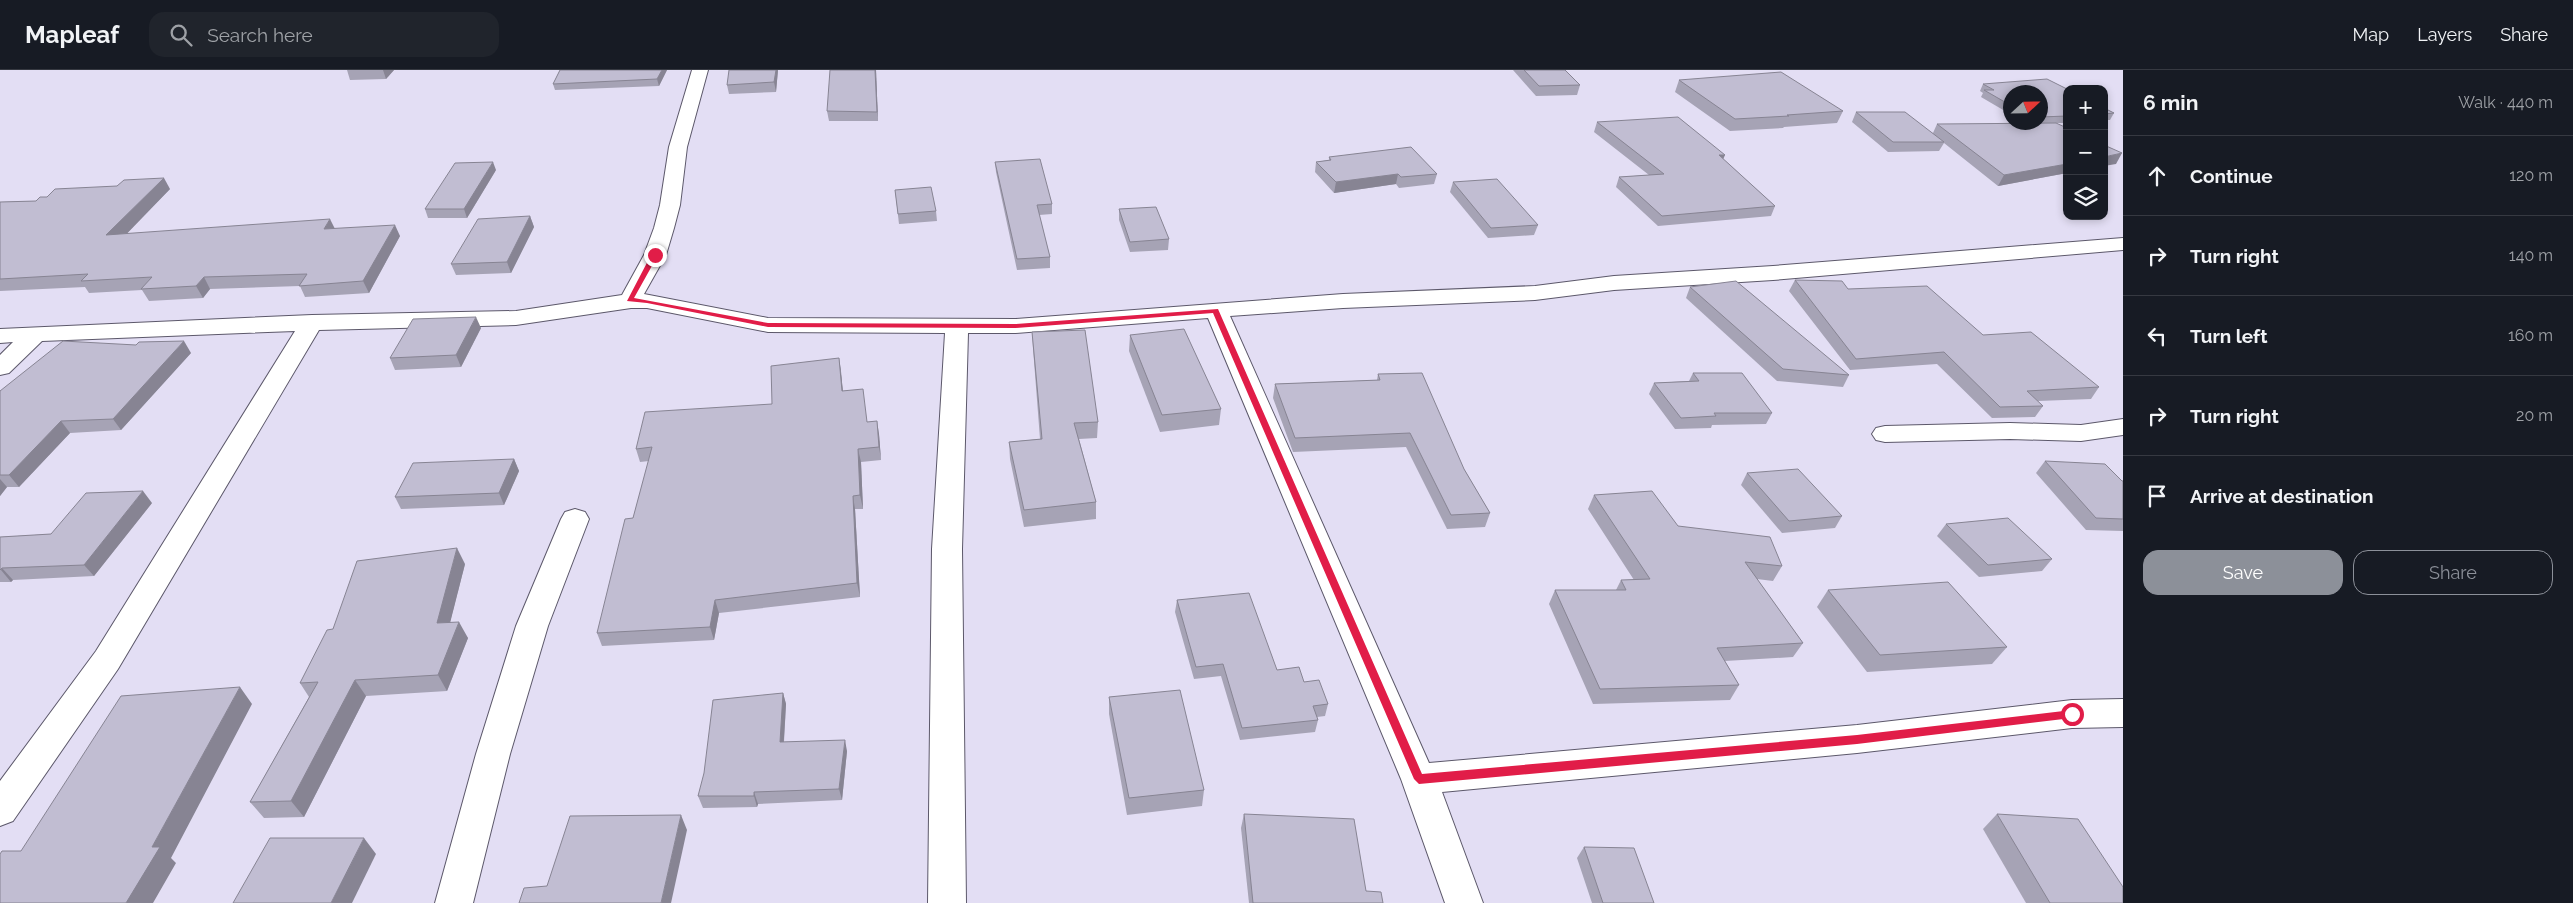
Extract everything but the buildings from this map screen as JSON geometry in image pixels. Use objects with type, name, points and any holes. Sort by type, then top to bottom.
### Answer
[{"type":"street","points":[[630,300],[655,255],[664,228],[670,205],[678,147],[700,70]]},
{"type":"street","points":[[0,336],[312,322],[517,318],[630,300],[647,301],[768,325],[1016,326],[1343,301],[1535,293],[1614,284],[2123,244]]},
{"type":"street","points":[[1216,310],[1419,779],[1464,903]]},
{"type":"street","points":[[0,810],[107,660],[312,322]]},
{"type":"street","points":[[947,903],[947,550],[957,327]]},
{"type":"street","points":[[0,368],[35,334]]},
{"type":"street","points":[[1885,434],[2010,431],[2081,433],[2123,428]]},
{"type":"street","points":[[454,903],[493,754],[532,626],[575,519]]},
{"type":"street","points":[[1419,779],[1857,740],[2072,714],[2123,713]]},
{"type":"route","points":[[655,255],[630,300],[647,301],[768,325],[1016,326],[1216,310],[1419,779],[1857,740],[2072,714]]}]
